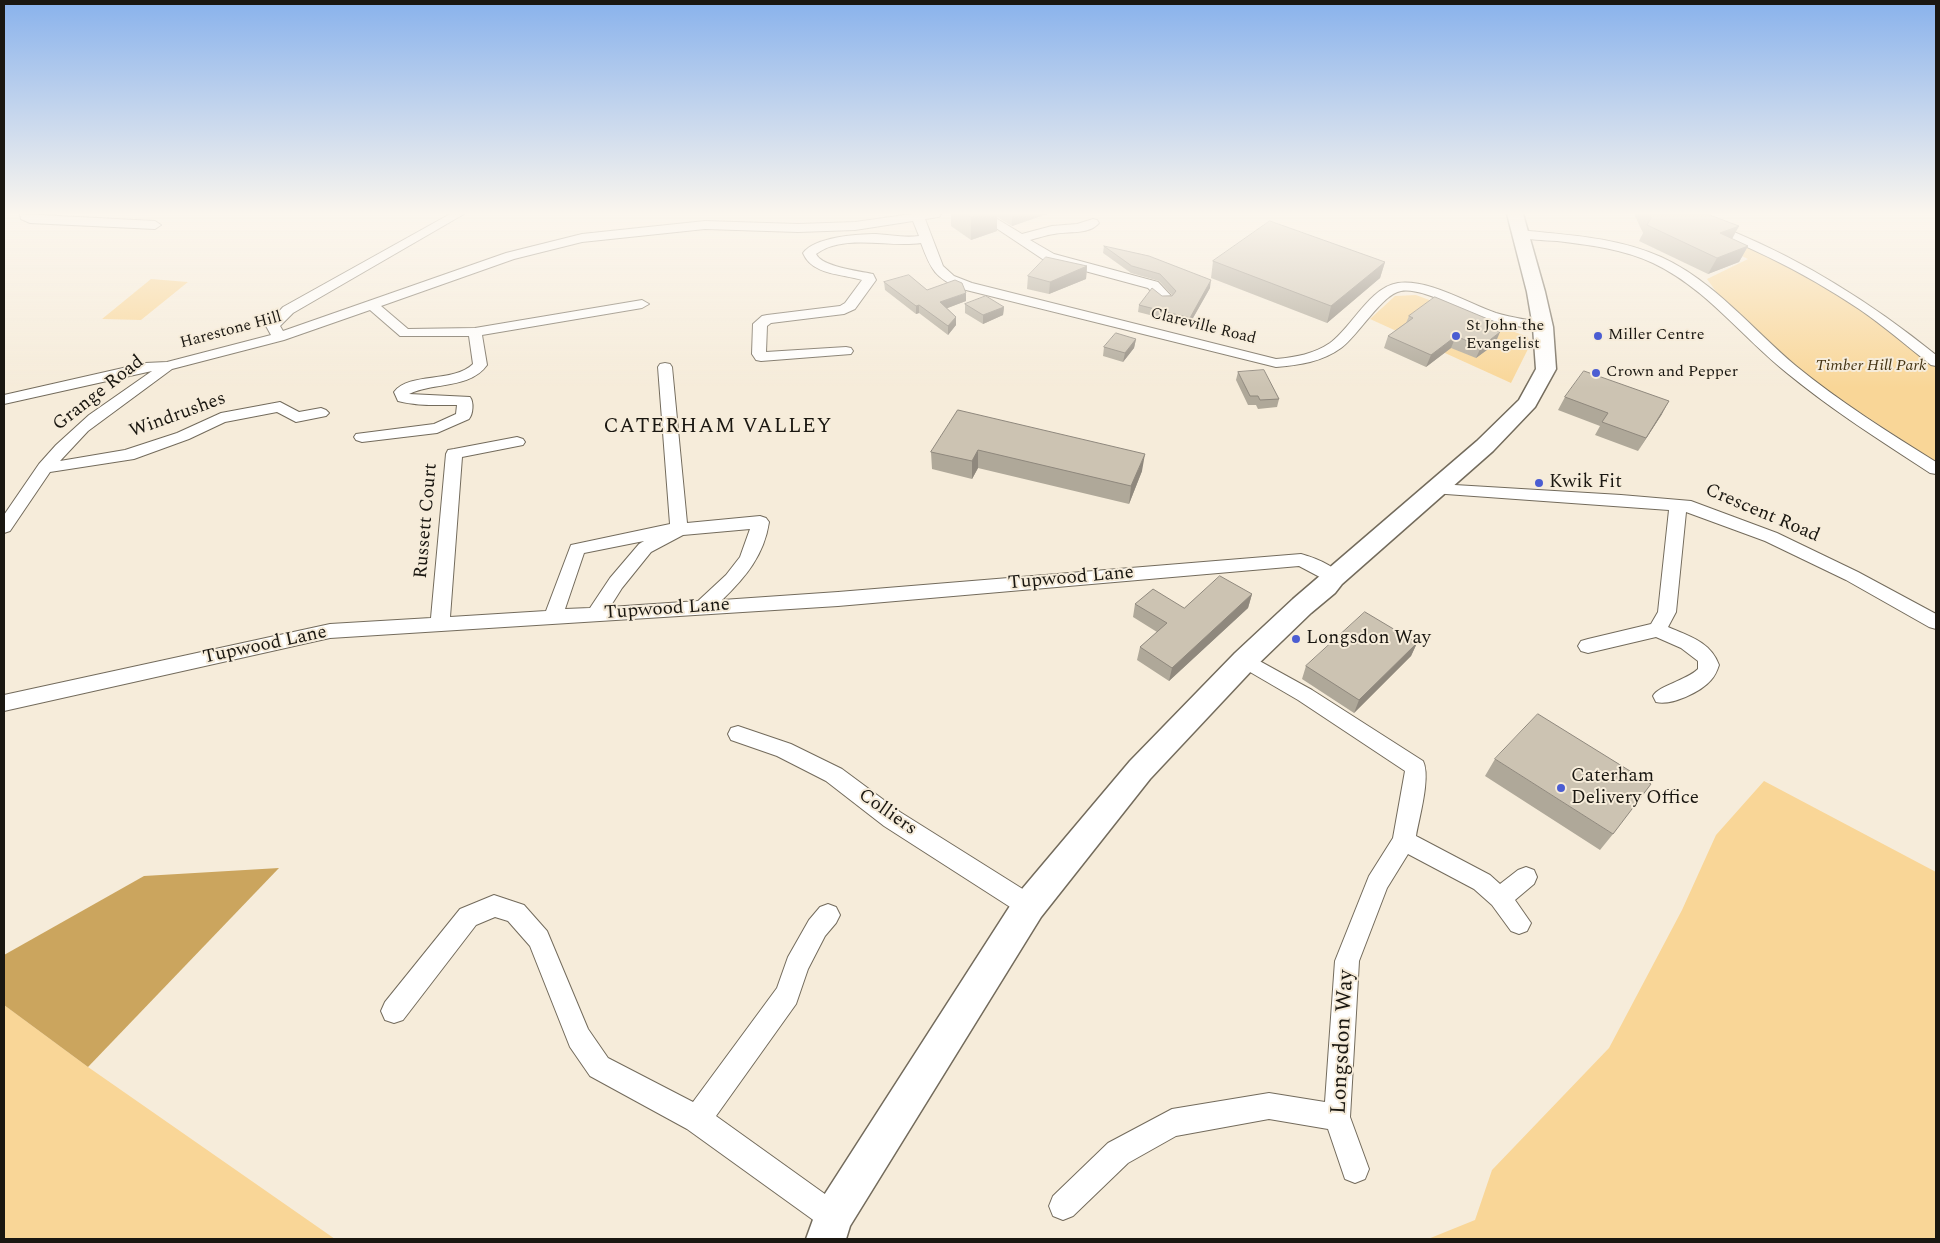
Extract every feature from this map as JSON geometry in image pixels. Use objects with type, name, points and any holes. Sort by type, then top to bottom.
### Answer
[{"type":"main road","points":[[830,1228],[1029,906],[1140,770],[1245,660],[1302,606],[1486,446],[1528,403],[1546,369],[1543,327],[1536,292],[1529,272]]},
{"type":"street","points":[[279,337],[273,326],[288,310],[355,272]]},
{"type":"street","name":"Harestone Hill","points":[[4,399],[145,368],[167,366],[279,337],[465,272]]},
{"type":"street","points":[[846,272],[868,277],[869,280],[844,310],[766,319],[760,324],[759,354],[761,357],[846,351]]},
{"type":"street","name":"Clareville Road","points":[[941,272],[949,279],[967,286],[1276,363],[1317,357],[1336,346],[1355,328],[1374,304],[1396,287],[1418,288],[1495,317],[1543,327]]},
{"type":"street","points":[[1102,272],[1153,285],[1166,298]]},
{"type":"street","points":[[1677,272],[1694,282],[1725,308],[1772,354],[1838,405],[1936,469]]},
{"type":"street","points":[[1804,272],[1839,290],[1897,330],[1936,362]]},
{"type":"street","points":[[372,305],[405,334],[475,332],[642,304]]},
{"type":"street","points":[[362,437],[437,428],[464,416],[465,400],[416,400],[403,398],[401,392],[414,386],[470,375],[480,366],[475,332]]},
{"type":"street","name":"Grange Road","points":[[4,528],[45,468],[72,437],[120,400],[150,382],[167,366]]},
{"type":"street","points":[[665,367],[679,529]]},
{"type":"street","name":"Windrushes","points":[[45,468],[128,455],[183,436],[220,418],[280,407],[296,417],[321,413]]},
{"type":"street","name":"Russett Court","points":[[440,624],[454,454],[517,442]]},
{"type":"street","name":"Crescent Road","points":[[1438,489],[1691,506],[1771,538],[1852,576],[1936,622]]},
{"type":"street","points":[[1657,630],[1667,612],[1678,505]]},
{"type":"street","points":[[553,617],[577,549],[679,529],[760,522],[759,539],[748,562],[703,607]]},
{"type":"street","points":[[596,614],[616,583],[645,548],[679,529]]},
{"type":"street","name":"Tupwood Lane","points":[[4,703],[330,631],[848,598],[1301,560],[1333,578]]},
{"type":"street","points":[[1588,646],[1657,630],[1697,649],[1707,658],[1709,667],[1706,673],[1696,682],[1663,696]]},
{"type":"street","name":"Longsdon Way","points":[[1245,660],[1313,700],[1416,767],[1416,780],[1404,841],[1377,884],[1347,961],[1337,1117],[1355,1169]]},
{"type":"street","name":"Colliers","points":[[738,734],[784,750],[834,775],[892,819],[1029,906]]},
{"type":"street","points":[[1404,841],[1482,882],[1500,898],[1519,923]]},
{"type":"street","points":[[1500,898],[1526,877]]},
{"type":"street","points":[[394,1011],[468,917],[494,906],[516,913],[540,939],[579,1038],[599,1067],[697,1119],[830,1228]]},
{"type":"street","points":[[697,1119],[786,995],[797,965],[817,928],[828,915]]},
{"type":"street","points":[[1063,1206],[1118,1153],[1172,1123],[1269,1106],[1337,1117]]},
{"type":"green space","name":"Timber Hill Park","points":[[1721,272],[1804,272],[1839,290],[1897,331],[1936,362],[1936,462],[1799,370],[1717,293],[1707,279]]},
{"type":"green space","points":[[151,279],[188,282],[141,320],[102,319]]},
{"type":"green space","points":[[1416,295],[1528,337],[1529,347],[1511,383],[1370,319],[1395,296]]},
{"type":"green space","points":[[1764,781],[1936,872],[1936,1239],[1428,1239],[1475,1220],[1492,1170],[1609,1048],[1682,910],[1716,835]]},
{"type":"green space","points":[[4,1005],[88,1067],[335,1239],[4,1239]]},
{"type":"shaded area","points":[[279,868],[88,1067],[4,1005],[4,955],[144,876]]},
{"type":"building","points":[[1032,272],[1073,272],[1050,282],[1028,276]]},
{"type":"building","points":[[1153,272],[1190,272],[1211,280],[1190,318],[1139,305],[1152,288],[1162,296],[1172,296],[1176,291],[1160,274]]},
{"type":"building","points":[[1242,272],[1373,272],[1331,306]]},
{"type":"building","points":[[909,275],[927,290],[955,280],[962,283],[966,293],[940,302],[956,317],[948,326],[919,305],[916,306],[884,282]]},
{"type":"building","points":[[986,296],[1004,307],[983,315],[965,304]]},
{"type":"building","points":[[1435,297],[1495,322],[1488,327],[1500,332],[1481,347],[1456,336],[1431,355],[1388,336],[1413,318],[1409,316]]},
{"type":"building","points":[[1116,333],[1136,339],[1125,353],[1104,347]]},
{"type":"building","points":[[1264,370],[1279,399],[1260,400],[1258,396],[1250,396],[1238,372]]},
{"type":"building","points":[[1584,371],[1669,401],[1646,438],[1602,422],[1608,413],[1565,397]]},
{"type":"building","points":[[958,410],[1145,454],[1131,486],[978,450],[972,461],[931,452]]},
{"type":"building","points":[[1220,576],[1252,594],[1172,668],[1140,647],[1167,623],[1135,604],[1153,589],[1184,608]]},
{"type":"building","points":[[1365,612],[1417,643],[1359,700],[1306,666]]},
{"type":"building","name":"Caterham Delivery Office","points":[[1538,714],[1651,784],[1613,834],[1495,759]]},
{"type":"place","name":"St John the Evangelist","points":[[1456,336]]},
{"type":"place","name":"Miller Centre","points":[[1598,336]]},
{"type":"place","name":"Crown and Pepper","points":[[1596,373]]},
{"type":"place","name":"Kwik Fit","points":[[1539,483]]},
{"type":"place","name":"Longsdon Way","points":[[1296,639]]},
{"type":"place","name":"Caterham Delivery Office","points":[[1561,788]]},
{"type":"district","name":"CATERHAM VALLEY","points":[[718,428]]}]
